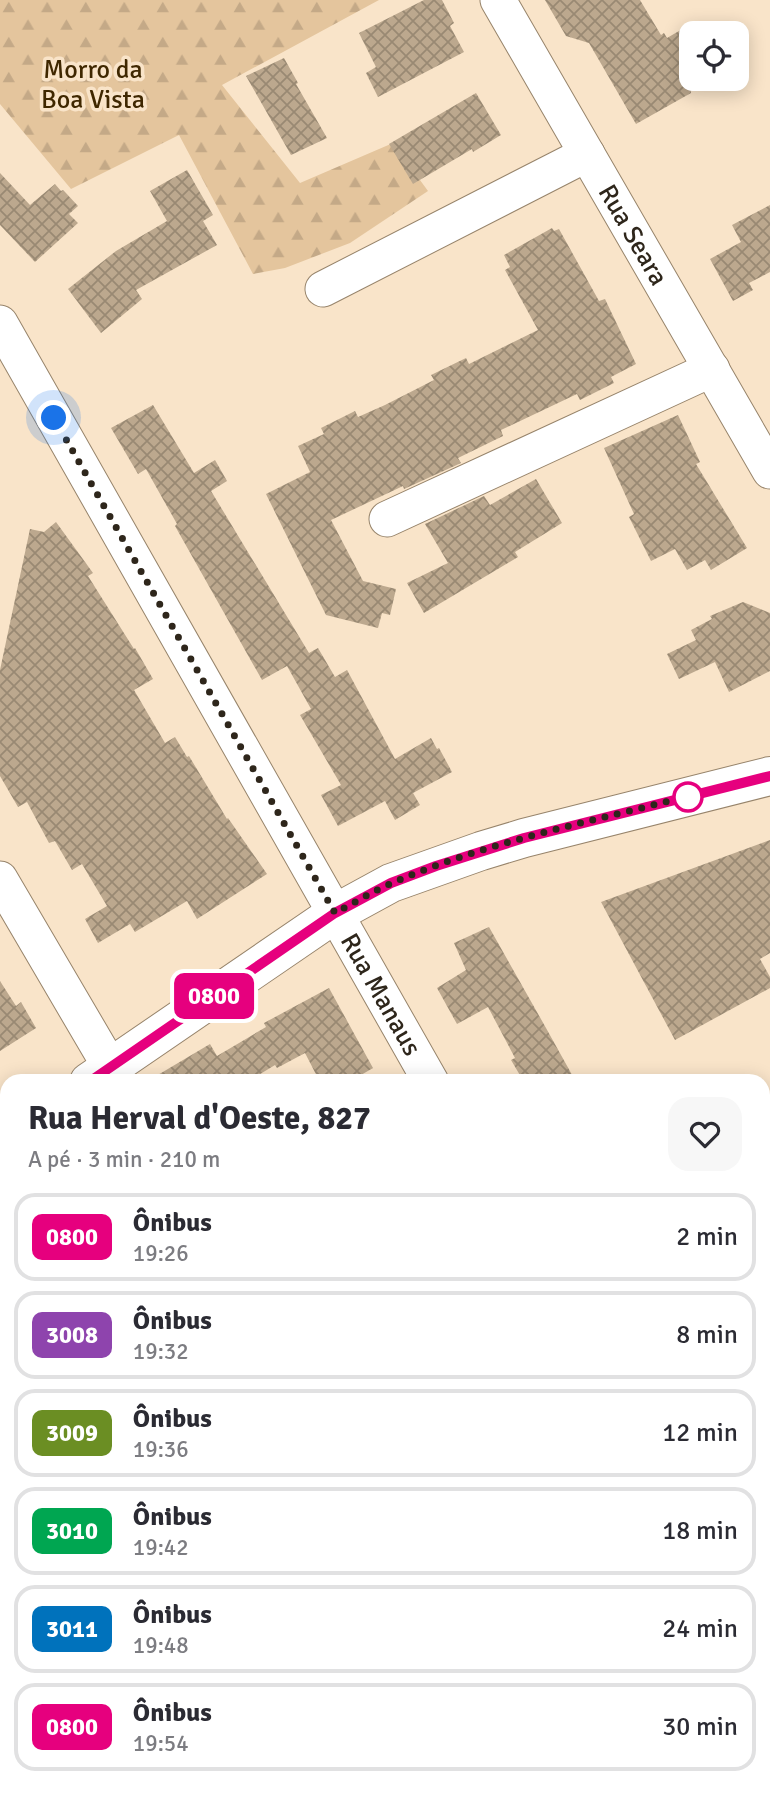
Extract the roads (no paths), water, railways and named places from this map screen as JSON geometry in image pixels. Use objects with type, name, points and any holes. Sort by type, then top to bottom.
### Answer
[{"type":"main road","points":[[110,1074],[335,913],[391,883],[524,838],[770,776]]},
{"type":"street","name":"Rua Seara","points":[[498,0],[770,471]]},
{"type":"street","points":[[323,289],[587,154]]},
{"type":"street","name":"Rua Manaus","points":[[0,323],[426,1074]]},
{"type":"street","points":[[387,519],[712,369]]},
{"type":"street","points":[[0,879],[104,1074]]},
{"type":"park label","name":"Morro da Boa Vista","points":[[93,84]]}]
